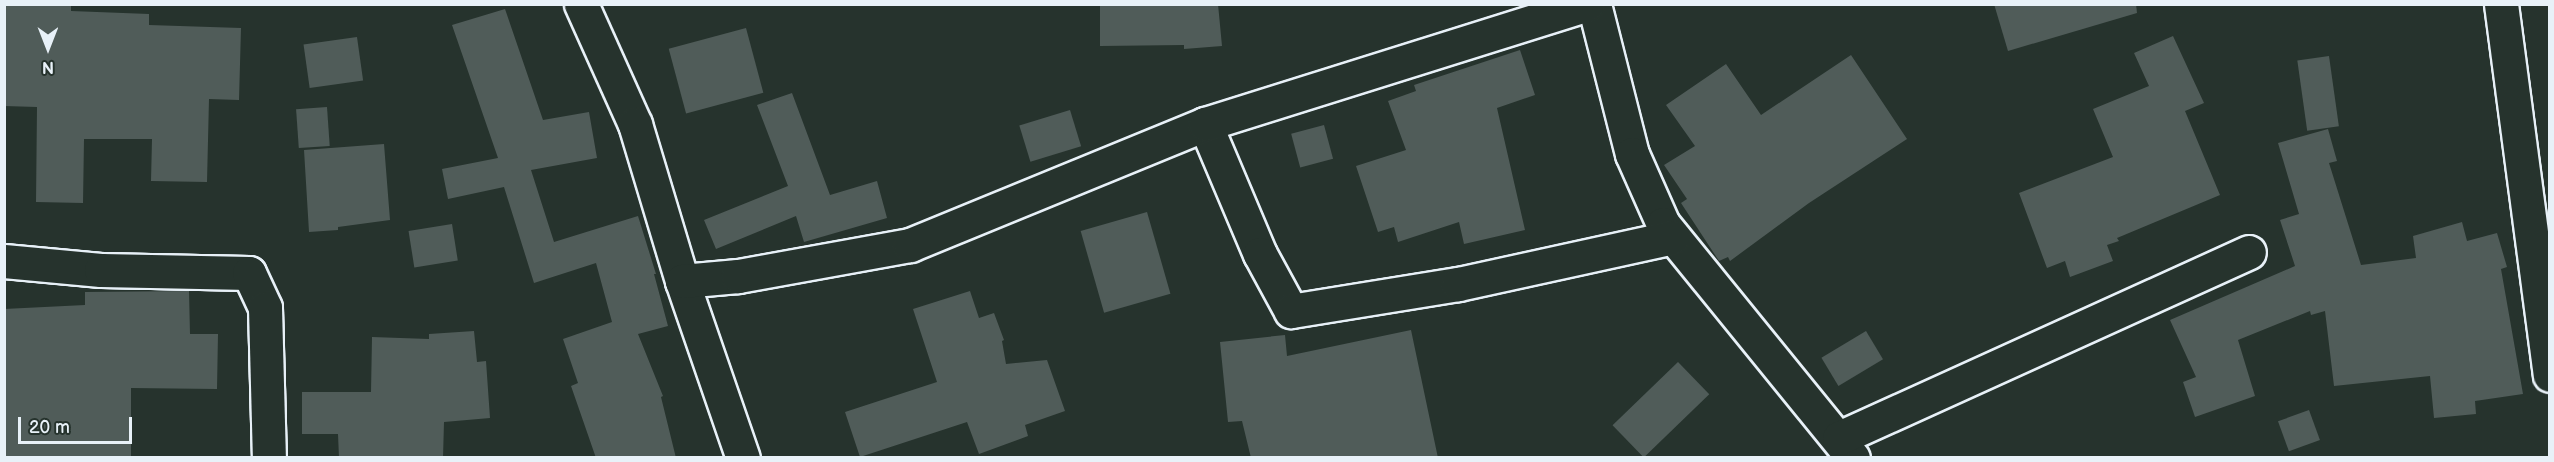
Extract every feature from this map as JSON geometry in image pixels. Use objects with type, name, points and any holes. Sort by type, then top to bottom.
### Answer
[{"type":"street","points":[[581,4],[634,124],[682,281],[743,458]]},
{"type":"street","points":[[682,281],[738,276],[910,245],[1205,124],[1588,4]]},
{"type":"street","points":[[1594,4],[1632,154],[1658,216],[1846,448],[2249,252]]},
{"type":"street","points":[[2501,4],[2550,375]]},
{"type":"street","points":[[1205,124],[1260,254],[1291,311],[1458,284],[1673,237]]},
{"type":"street","points":[[4,261],[101,270],[249,273],[265,308],[269,458]]},
{"type":"building","points":[[1100,4],[1218,4],[1222,46],[1184,49],[1184,45],[1100,46]]},
{"type":"building","points":[[1994,4],[2136,4],[2137,13],[2008,51]]},
{"type":"building","points":[[4,5],[71,5],[71,11],[149,14],[149,25],[241,28],[239,100],[209,99],[207,182],[151,181],[152,139],[84,139],[83,203],[36,202],[37,107],[4,106]]},
{"type":"building","points":[[505,9],[543,120],[589,112],[597,158],[531,170],[554,242],[638,216],[656,274],[654,274],[668,326],[638,334],[663,396],[661,397],[676,458],[596,458],[571,386],[578,383],[563,339],[612,322],[596,263],[534,283],[504,187],[448,199],[442,169],[498,158],[452,25]]},
{"type":"building","points":[[746,28],[763,93],[686,113],[669,49]]},
{"type":"building","points":[[2173,36],[2204,103],[2185,111],[2220,195],[2117,238],[2119,241],[2107,245],[2113,261],[2070,277],[2065,261],[2047,268],[2019,193],[2113,157],[2093,109],[2149,86],[2134,53]]},
{"type":"building","points":[[357,37],[363,81],[310,88],[304,45]]},
{"type":"building","points":[[1520,50],[1535,95],[1497,108],[1525,230],[1464,244],[1459,222],[1398,242],[1394,227],[1378,232],[1356,166],[1406,150],[1388,101],[1416,91],[1414,85]]},
{"type":"building","points":[[1851,55],[1907,139],[1809,203],[1730,261],[1728,257],[1719,261],[1681,203],[1687,199],[1664,165],[1695,146],[1666,105],[1726,64],[1761,115]]},
{"type":"building","points":[[2329,56],[2339,126],[2307,131],[2297,60]]},
{"type":"building","points":[[792,93],[830,195],[877,181],[887,218],[804,242],[796,216],[716,249],[704,220],[788,186],[757,105]]},
{"type":"building","points":[[327,107],[330,146],[299,148],[296,109]]},
{"type":"building","points":[[1070,110],[1081,146],[1030,162],[1019,125]]},
{"type":"building","points":[[1324,125],[1333,159],[1300,168],[1291,134]]},
{"type":"building","points":[[2328,129],[2337,161],[2329,163],[2361,265],[2416,258],[2413,236],[2462,222],[2467,241],[2497,233],[2507,267],[2501,269],[2523,394],[2475,401],[2476,414],[2434,418],[2430,376],[2334,386],[2325,311],[2311,315],[2310,311],[2238,340],[2255,396],[2195,417],[2183,382],[2196,377],[2170,320],[2295,266],[2280,220],[2299,214],[2278,143]]},
{"type":"building","points":[[384,144],[390,220],[338,227],[338,230],[309,232],[304,150]]},
{"type":"building","points":[[1147,212],[1170,294],[1104,313],[1081,231]]},
{"type":"building","points":[[452,224],[458,261],[414,267],[409,231]]},
{"type":"building","points":[[189,291],[190,334],[218,334],[217,389],[131,388],[131,458],[4,458],[4,309],[85,305],[85,292]]},
{"type":"building","points":[[970,291],[979,318],[994,313],[1004,340],[1002,341],[1006,364],[1047,360],[1065,411],[1025,425],[1028,436],[979,454],[967,422],[860,457],[845,412],[937,382],[913,309]]},
{"type":"building","points":[[1411,330],[1438,458],[1251,458],[1242,421],[1228,422],[1220,342],[1285,335],[1287,356]]},
{"type":"building","points":[[474,331],[477,362],[486,361],[490,418],[444,422],[443,458],[339,458],[338,434],[302,434],[302,392],[371,392],[372,337],[429,339],[429,334]]},
{"type":"building","points":[[1866,331],[1883,359],[1838,386],[1821,358]]},
{"type":"building","points":[[1678,362],[1709,394],[1644,458],[1613,425]]},
{"type":"building","points":[[2309,410],[2320,440],[2289,451],[2278,421]]}]
